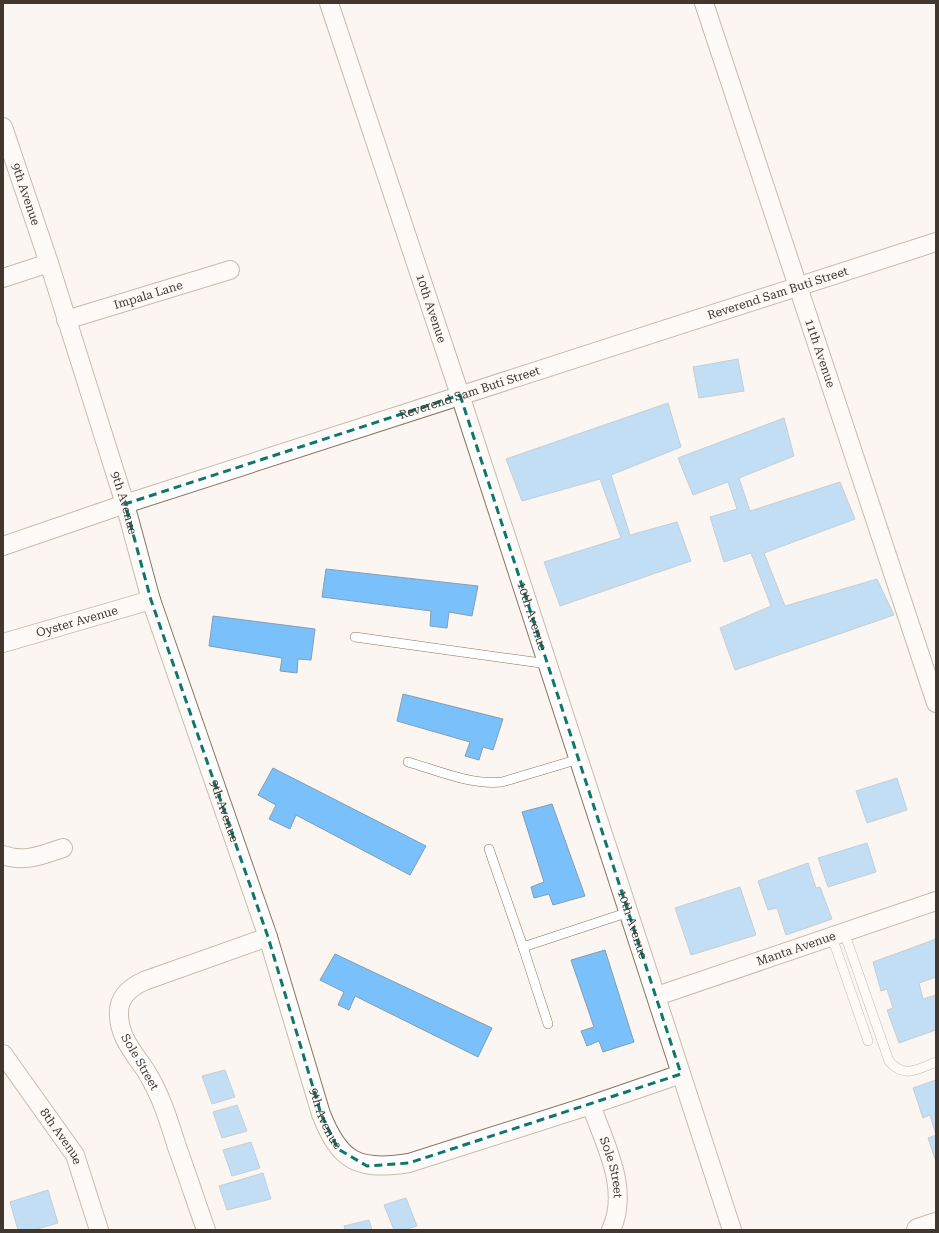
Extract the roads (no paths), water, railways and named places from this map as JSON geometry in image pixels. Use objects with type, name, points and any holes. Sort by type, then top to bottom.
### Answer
[{"type":"street","name":"10th Avenue","points":[[329,3],[460,396],[657,996],[732,1230]]},
{"type":"street","name":"11th Avenue","points":[[704,3],[936,703]]},
{"type":"street","name":"9th Avenue","points":[[3,127],[49,263],[125,504],[151,600],[268,937],[321,1114],[328,1133],[338,1149],[352,1160],[367,1166],[390,1166],[409,1163],[591,1105],[681,1074]]},
{"type":"street","name":"Reverend Sam Buti Street","points":[[3,546],[125,504],[798,288],[936,242]]},
{"type":"street","points":[[3,278],[49,263]]},
{"type":"street","name":"Impala Lane","points":[[66,320],[230,270]]},
{"type":"street","name":"Oyster Avenue","points":[[3,643],[151,600]]},
{"type":"street","points":[[3,855],[16,860],[28,859],[63,848]]},
{"type":"street","name":"Manta Avenue","points":[[657,996],[936,901]]},
{"type":"street","name":"Sole Street","points":[[206,1230],[158,1091],[129,1047],[123,1034],[120,1022],[120,1006],[126,994],[133,986],[268,937]]},
{"type":"street","name":"8th Avenue","points":[[3,1054],[75,1155],[99,1230]]},
{"type":"street","name":"Sole Street","points":[[591,1105],[615,1171],[619,1191],[619,1206],[611,1230]]},
{"type":"street","points":[[918,1230],[936,1224]]},
{"type":"lane","points":[[355,637],[548,664]]},
{"type":"lane","points":[[408,762],[467,780],[489,784],[502,782],[579,759]]},
{"type":"lane","points":[[489,849],[548,1024]]},
{"type":"lane","points":[[523,947],[629,912]]},
{"type":"lane","points":[[838,934],[868,1041]]},
{"type":"lane","points":[[838,934],[889,1061],[895,1068],[902,1071],[912,1071],[936,1062]]}]
